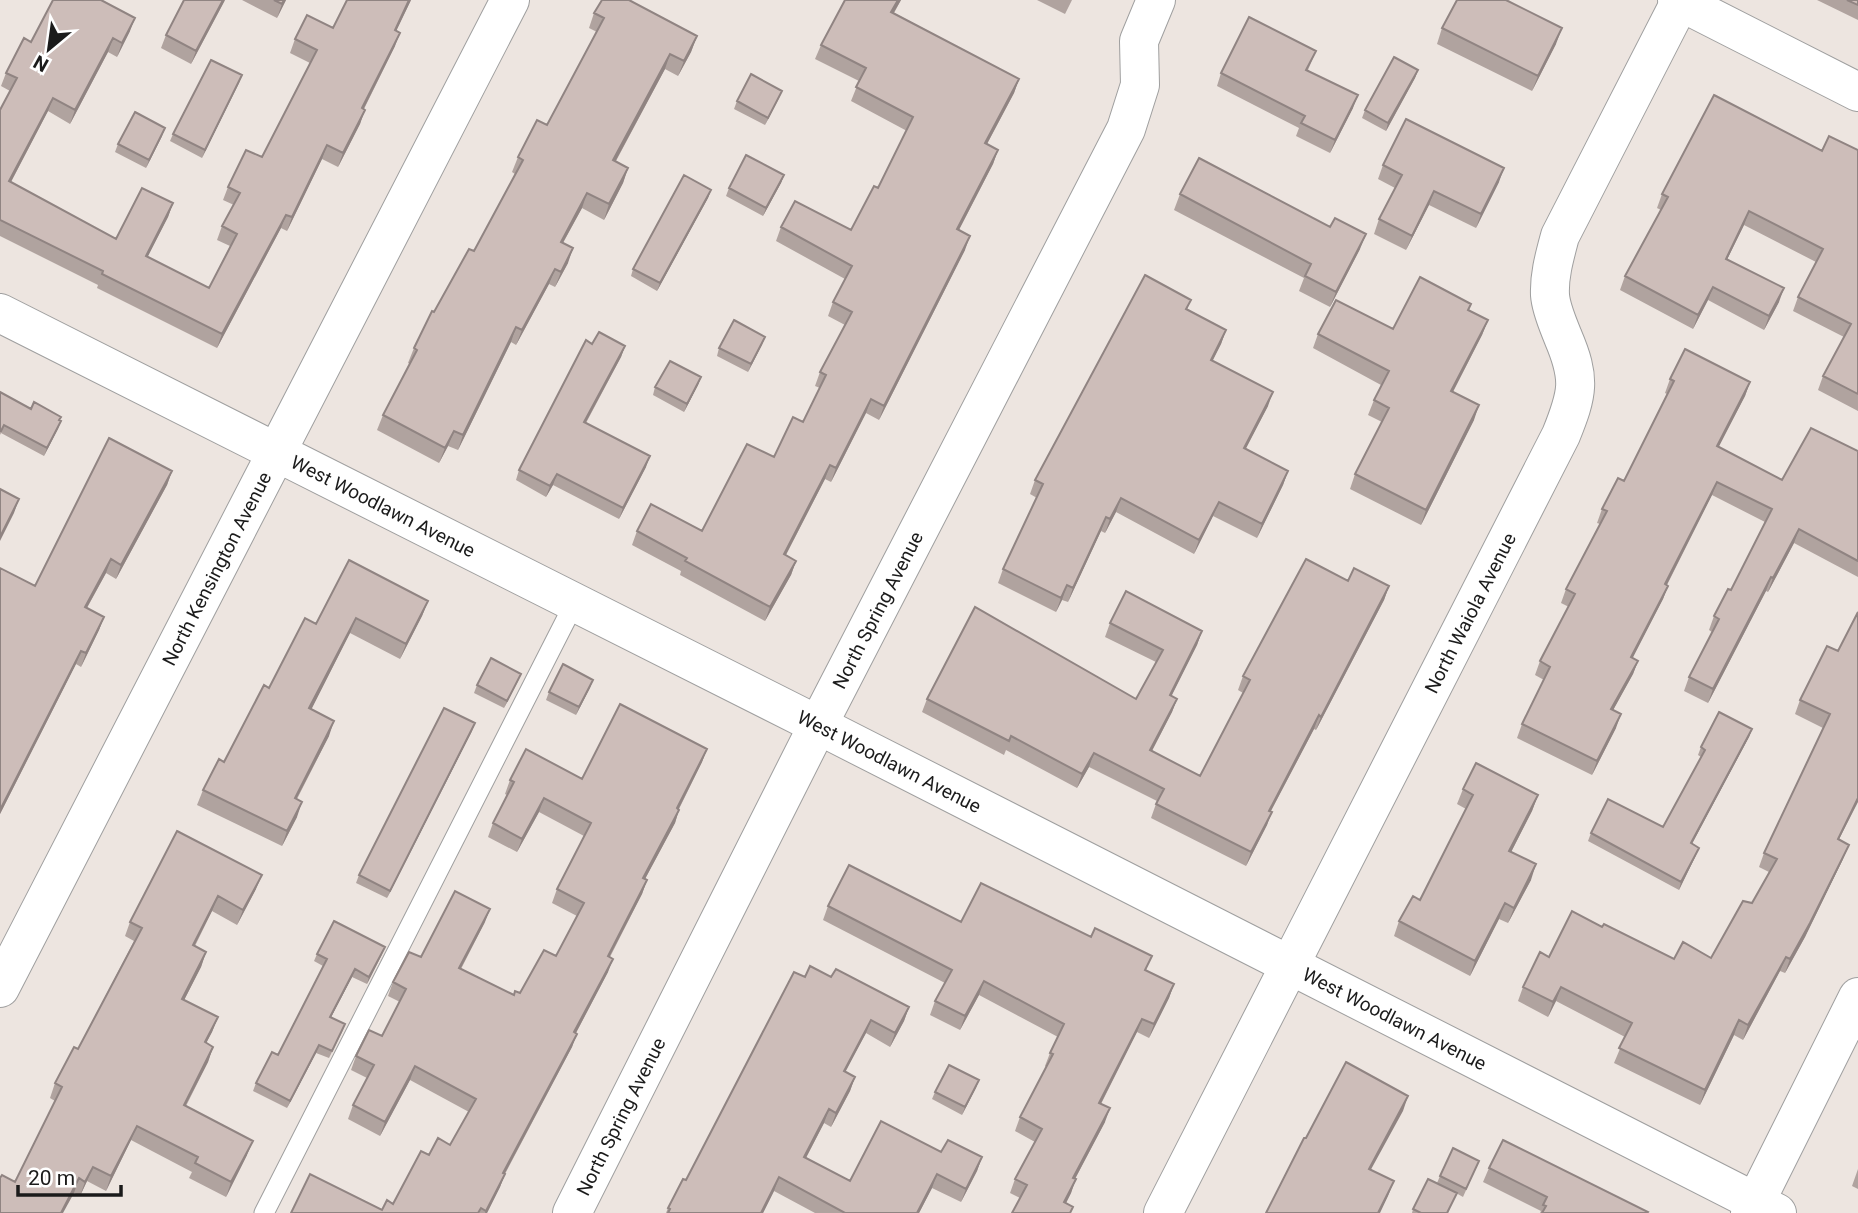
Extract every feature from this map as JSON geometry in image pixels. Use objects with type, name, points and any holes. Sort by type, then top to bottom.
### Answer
[{"type":"street","name":"North Kensington Avenue","points":[[0,988],[510,0]]},
{"type":"street","name":"North Spring Avenue","points":[[572,1213],[818,724],[1126,129],[1140,85],[1139,41],[1156,0]]},
{"type":"street","points":[[1680,1],[1858,92]]},
{"type":"street","name":"North Waiola Avenue","points":[[1163,1213],[1561,435],[1573,404],[1577,379],[1550,296],[1560,236],[1680,1]]},
{"type":"street","name":"West Woodlawn Avenue","points":[[0,313],[818,724],[1761,1209]]},
{"type":"street","points":[[1761,1209],[1858,997]]},
{"type":"lane","points":[[264,1213],[575,602]]},
{"type":"building","points":[[53,0],[101,0],[135,18],[122,43],[113,38],[75,110],[53,98],[9,181],[116,239],[142,188],[173,203],[146,256],[209,288],[237,234],[222,226],[240,193],[228,187],[246,150],[262,157],[317,50],[295,39],[307,15],[333,28],[347,0],[409,0],[395,30],[400,33],[362,108],[365,110],[343,153],[327,145],[292,217],[286,215],[222,334],[0,220],[0,110],[17,78],[6,73],[24,38],[31,42]]},
{"type":"building","points":[[184,0],[223,0],[196,51],[166,35]]},
{"type":"building","points":[[602,0],[629,0],[697,36],[684,61],[670,54],[613,160],[628,168],[609,204],[587,193],[561,242],[573,248],[561,272],[555,269],[522,330],[516,327],[463,435],[454,431],[445,448],[383,415],[417,350],[414,348],[432,311],[434,312],[469,249],[474,251],[523,160],[518,157],[537,120],[547,125],[604,18],[594,13]]},
{"type":"building","points":[[845,0],[898,0],[891,12],[1019,79],[985,143],[998,150],[957,229],[970,236],[884,406],[871,399],[836,468],[830,465],[784,554],[796,561],[770,607],[685,561],[687,558],[637,531],[651,504],[702,531],[747,444],[774,457],[793,417],[803,422],[826,375],[820,372],[852,312],[833,302],[852,266],[781,227],[795,201],[851,230],[874,186],[878,188],[913,117],[856,87],[866,68],[821,45]]},
{"type":"building","points":[[1457,0],[1506,0],[1562,28],[1538,76],[1442,28]]},
{"type":"building","points":[[1249,17],[1316,51],[1306,70],[1358,95],[1335,140],[1301,123],[1305,116],[1221,73]]},
{"type":"building","points":[[1394,57],[1418,70],[1388,123],[1365,110]]},
{"type":"building","points":[[211,60],[242,75],[205,150],[173,134]]},
{"type":"building","points":[[751,74],[782,91],[768,118],[737,101]]},
{"type":"building","points":[[1714,95],[1822,151],[1829,136],[1858,150],[1858,394],[1823,376],[1851,324],[1798,297],[1823,249],[1749,211],[1726,259],[1784,288],[1769,316],[1713,287],[1698,315],[1625,276],[1668,197],[1662,194]]},
{"type":"building","points":[[135,112],[165,128],[149,160],[118,144]]},
{"type":"building","points":[[1406,119],[1504,168],[1481,214],[1434,191],[1412,236],[1379,219],[1402,175],[1383,165]]},
{"type":"building","points":[[746,155],[784,175],[766,208],[729,188]]},
{"type":"building","points":[[1199,158],[1330,227],[1335,218],[1366,234],[1336,292],[1305,276],[1311,264],[1180,194]]},
{"type":"building","points":[[684,175],[711,190],[660,283],[633,269]]},
{"type":"building","points":[[1145,275],[1191,300],[1186,309],[1226,330],[1211,360],[1273,392],[1244,448],[1288,471],[1262,524],[1219,502],[1199,540],[1121,498],[1110,519],[1106,517],[1073,588],[1067,585],[1061,598],[1003,569],[1043,484],[1035,480]]},
{"type":"building","points":[[1420,277],[1471,304],[1468,310],[1488,320],[1451,391],[1479,405],[1426,510],[1355,474],[1389,408],[1374,400],[1389,371],[1318,334],[1336,300],[1393,329]]},
{"type":"building","points":[[734,320],[765,337],[751,364],[719,348]]},
{"type":"building","points":[[599,332],[625,346],[584,422],[650,456],[623,508],[557,474],[550,486],[519,470],[586,340],[592,344]]},
{"type":"building","points":[[1685,349],[1750,382],[1717,446],[1782,480],[1811,428],[1858,451],[1858,561],[1799,529],[1713,689],[1689,677],[1719,619],[1714,616],[1728,589],[1731,590],[1772,509],[1717,482],[1631,657],[1638,661],[1611,709],[1621,714],[1597,761],[1522,724],[1550,667],[1540,661],[1575,594],[1566,589],[1607,511],[1602,509],[1618,478],[1624,481],[1674,381],[1670,379]]},
{"type":"building","points":[[670,361],[701,377],[687,404],[655,387]]},
{"type":"building","points":[[0,392],[31,409],[34,402],[61,417],[47,448],[4,425],[0,431]]},
{"type":"building","points":[[109,438],[172,471],[121,565],[111,559],[85,607],[104,617],[86,653],[81,651],[0,810],[0,568],[35,586]]},
{"type":"building","points":[[0,489],[19,499],[0,537]]},
{"type":"building","points":[[1306,559],[1348,581],[1354,568],[1389,586],[1269,811],[1272,812],[1251,852],[1156,804],[1164,789],[1094,753],[1082,774],[1011,736],[1009,741],[927,699],[975,607],[1136,699],[1163,650],[1110,623],[1126,591],[1202,631],[1170,695],[1177,699],[1150,750],[1200,776],[1250,680],[1243,676]]},
{"type":"building","points":[[349,560],[428,601],[406,644],[356,618],[309,708],[334,721],[295,798],[302,802],[287,831],[203,790],[219,759],[224,762],[264,685],[269,688],[305,618],[316,624]]},
{"type":"building","points":[[1858,612],[1858,798],[1838,839],[1849,845],[1790,959],[1786,957],[1748,1025],[1739,1020],[1705,1090],[1619,1048],[1632,1023],[1561,987],[1553,1002],[1523,987],[1540,952],[1549,957],[1572,911],[1674,959],[1683,942],[1711,958],[1743,901],[1752,903],[1777,859],[1764,853],[1830,714],[1800,700],[1827,646],[1838,651]]},
{"type":"building","points":[[491,658],[521,674],[507,701],[477,685]]},
{"type":"building","points":[[563,664],[593,680],[579,707],[549,692]]},
{"type":"building","points":[[620,704],[707,749],[643,878],[647,880],[608,956],[613,959],[486,1211],[481,1208],[478,1213],[291,1213],[310,1174],[382,1210],[387,1200],[393,1204],[421,1151],[429,1155],[438,1138],[450,1145],[476,1099],[415,1066],[385,1122],[353,1105],[374,1065],[356,1056],[369,1030],[382,1036],[406,989],[393,982],[409,952],[421,957],[455,891],[490,909],[459,968],[514,995],[515,991],[520,993],[544,950],[556,956],[584,903],[557,889],[591,823],[544,798],[522,839],[493,823],[514,782],[510,780],[526,749],[582,779]]},
{"type":"building","points":[[444,708],[475,723],[390,891],[359,875]]},
{"type":"building","points":[[1719,712],[1752,729],[1691,843],[1699,848],[1681,882],[1591,833],[1608,799],[1663,827],[1705,750],[1701,747]]},
{"type":"building","points":[[1476,763],[1538,795],[1509,851],[1536,864],[1514,908],[1505,903],[1475,961],[1399,921],[1413,896],[1420,900],[1473,795],[1463,789]]},
{"type":"building","points":[[177,831],[262,875],[243,910],[218,896],[193,945],[206,952],[182,999],[218,1017],[205,1042],[213,1047],[184,1105],[253,1141],[231,1182],[195,1163],[198,1157],[137,1126],[111,1176],[93,1167],[85,1182],[79,1178],[61,1213],[0,1213],[0,1178],[2,1175],[15,1182],[62,1087],[55,1083],[74,1047],[78,1049],[142,928],[130,922]]},
{"type":"building","points":[[849,865],[961,922],[981,883],[1091,937],[1095,928],[1152,956],[1145,970],[1174,984],[1154,1024],[1142,1019],[1099,1103],[1110,1108],[1073,1178],[1076,1179],[1064,1202],[1073,1207],[1070,1213],[1012,1213],[1027,1185],[1015,1179],[1042,1129],[1020,1117],[1053,1054],[1050,1053],[1064,1024],[984,981],[965,1016],[935,1001],[952,970],[828,906]]},
{"type":"building","points":[[334,921],[385,947],[369,977],[355,969],[330,1017],[345,1024],[332,1051],[319,1045],[290,1101],[256,1083],[272,1052],[278,1055],[327,959],[317,954]]},
{"type":"building","points":[[810,966],[831,977],[836,969],[909,1007],[895,1033],[871,1020],[844,1071],[855,1077],[836,1113],[829,1109],[804,1157],[850,1181],[881,1121],[941,1152],[948,1140],[982,1157],[966,1189],[937,1174],[917,1213],[845,1213],[779,1177],[761,1213],[668,1213],[683,1179],[686,1180],[794,972],[805,977]]},
{"type":"building","points":[[1346,1062],[1408,1096],[1369,1169],[1394,1181],[1378,1213],[1266,1213],[1304,1138]]},
{"type":"building","points":[[949,1065],[979,1080],[965,1107],[935,1092]]},
{"type":"building","points":[[1503,1140],[1648,1212],[1542,1213],[1547,1197],[1489,1168]]},
{"type":"building","points":[[1453,1148],[1479,1161],[1466,1189],[1440,1176]]},
{"type":"building","points":[[1428,1179],[1457,1193],[1447,1213],[1421,1213],[1413,1209]]}]
